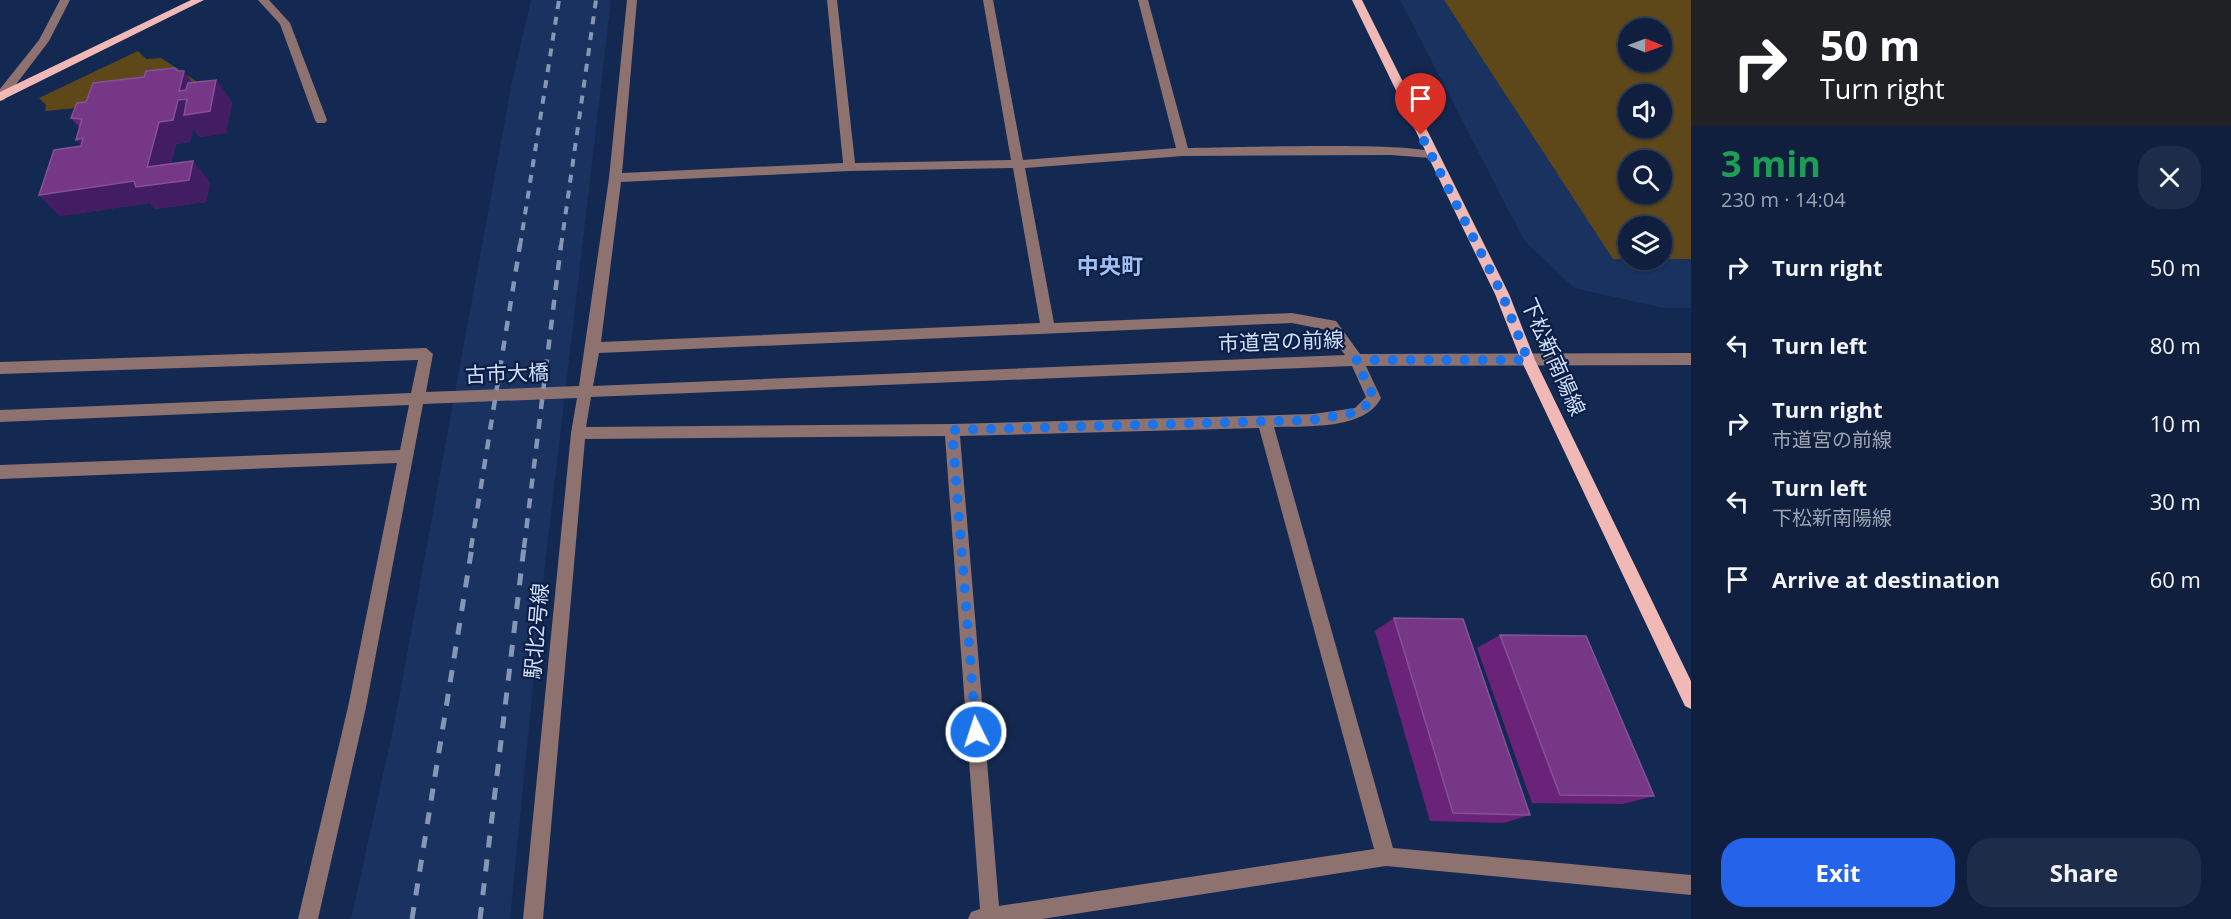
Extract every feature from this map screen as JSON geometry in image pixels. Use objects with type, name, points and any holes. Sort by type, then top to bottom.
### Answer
[{"type":"main road","points":[[0,97],[199,0]]},
{"type":"main road","name":"下松新南陽線","points":[[1357,0],[1430,154],[1502,294],[1528,360],[1691,700]]},
{"type":"street","points":[[0,97],[45,41],[65,0]]},
{"type":"street","points":[[263,0],[285,23],[321,120]]},
{"type":"street","name":"駅北2号線","points":[[533,919],[578,433],[593,348],[615,178],[632,0]]},
{"type":"street","points":[[832,0],[849,167]]},
{"type":"street","points":[[988,0],[1020,164],[1048,327]]},
{"type":"street","points":[[1143,0],[1183,152]]},
{"type":"street","points":[[615,178],[849,167],[1020,164],[1183,152],[1391,151],[1430,154]]},
{"type":"street","points":[[578,433],[952,430],[1312,420],[1359,412],[1374,398],[1356,360],[1331,325],[1292,318],[593,348]]},
{"type":"street","points":[[0,368],[426,354],[404,456],[357,707],[308,919]]},
{"type":"street","name":"市道宮の前線","points":[[1016,374],[1356,360],[1691,359]]},
{"type":"street","name":"古市大橋","points":[[0,416],[1016,374]]},
{"type":"street","points":[[1265,421],[1386,857]]},
{"type":"street","points":[[952,430],[984,918],[1386,857],[1691,885]]},
{"type":"street","points":[[0,472],[404,456]]},
{"type":"shaded area","points":[[531,0],[611,0],[545,565],[510,919],[351,919],[394,725],[512,82]]},
{"type":"shaded area","points":[[1400,0],[1691,0],[1691,308],[1664,308],[1574,288],[1524,240]]},
{"type":"shaded area","points":[[1444,0],[1691,0],[1691,259],[1672,259],[1672,216],[1618,216],[1618,259],[1613,259]]},
{"type":"shaded area","points":[[138,51],[146,59],[161,58],[205,87],[111,105],[45,111],[46,105],[39,98]]},
{"type":"building","points":[[175,68],[178,71],[184,71],[179,91],[186,90],[188,83],[216,80],[210,111],[184,115],[187,99],[178,100],[173,120],[159,122],[147,167],[193,161],[189,180],[136,187],[134,181],[39,195],[54,150],[81,146],[83,138],[76,140],[82,119],[71,118],[77,103],[86,102],[93,83],[144,77],[146,71]]},
{"type":"building","points":[[1394,618],[1463,619],[1530,815],[1453,813]]},
{"type":"building","points":[[1500,635],[1586,636],[1654,796],[1560,795]]},
{"type":"railway","points":[[520,246],[559,0]]},
{"type":"railway","points":[[561,246],[596,0]]},
{"type":"railway","points":[[471,548],[520,245]]},
{"type":"railway","points":[[524,548],[561,245]]},
{"type":"railway","points":[[412,919],[472,547]]},
{"type":"railway","points":[[480,919],[524,547]]},
{"type":"district","name":"中央町","points":[[1110,266]]},
{"type":"route","points":[[976,732],[952,430],[1312,420],[1359,412],[1374,398],[1356,360],[1528,360],[1502,294],[1421,135]]}]
